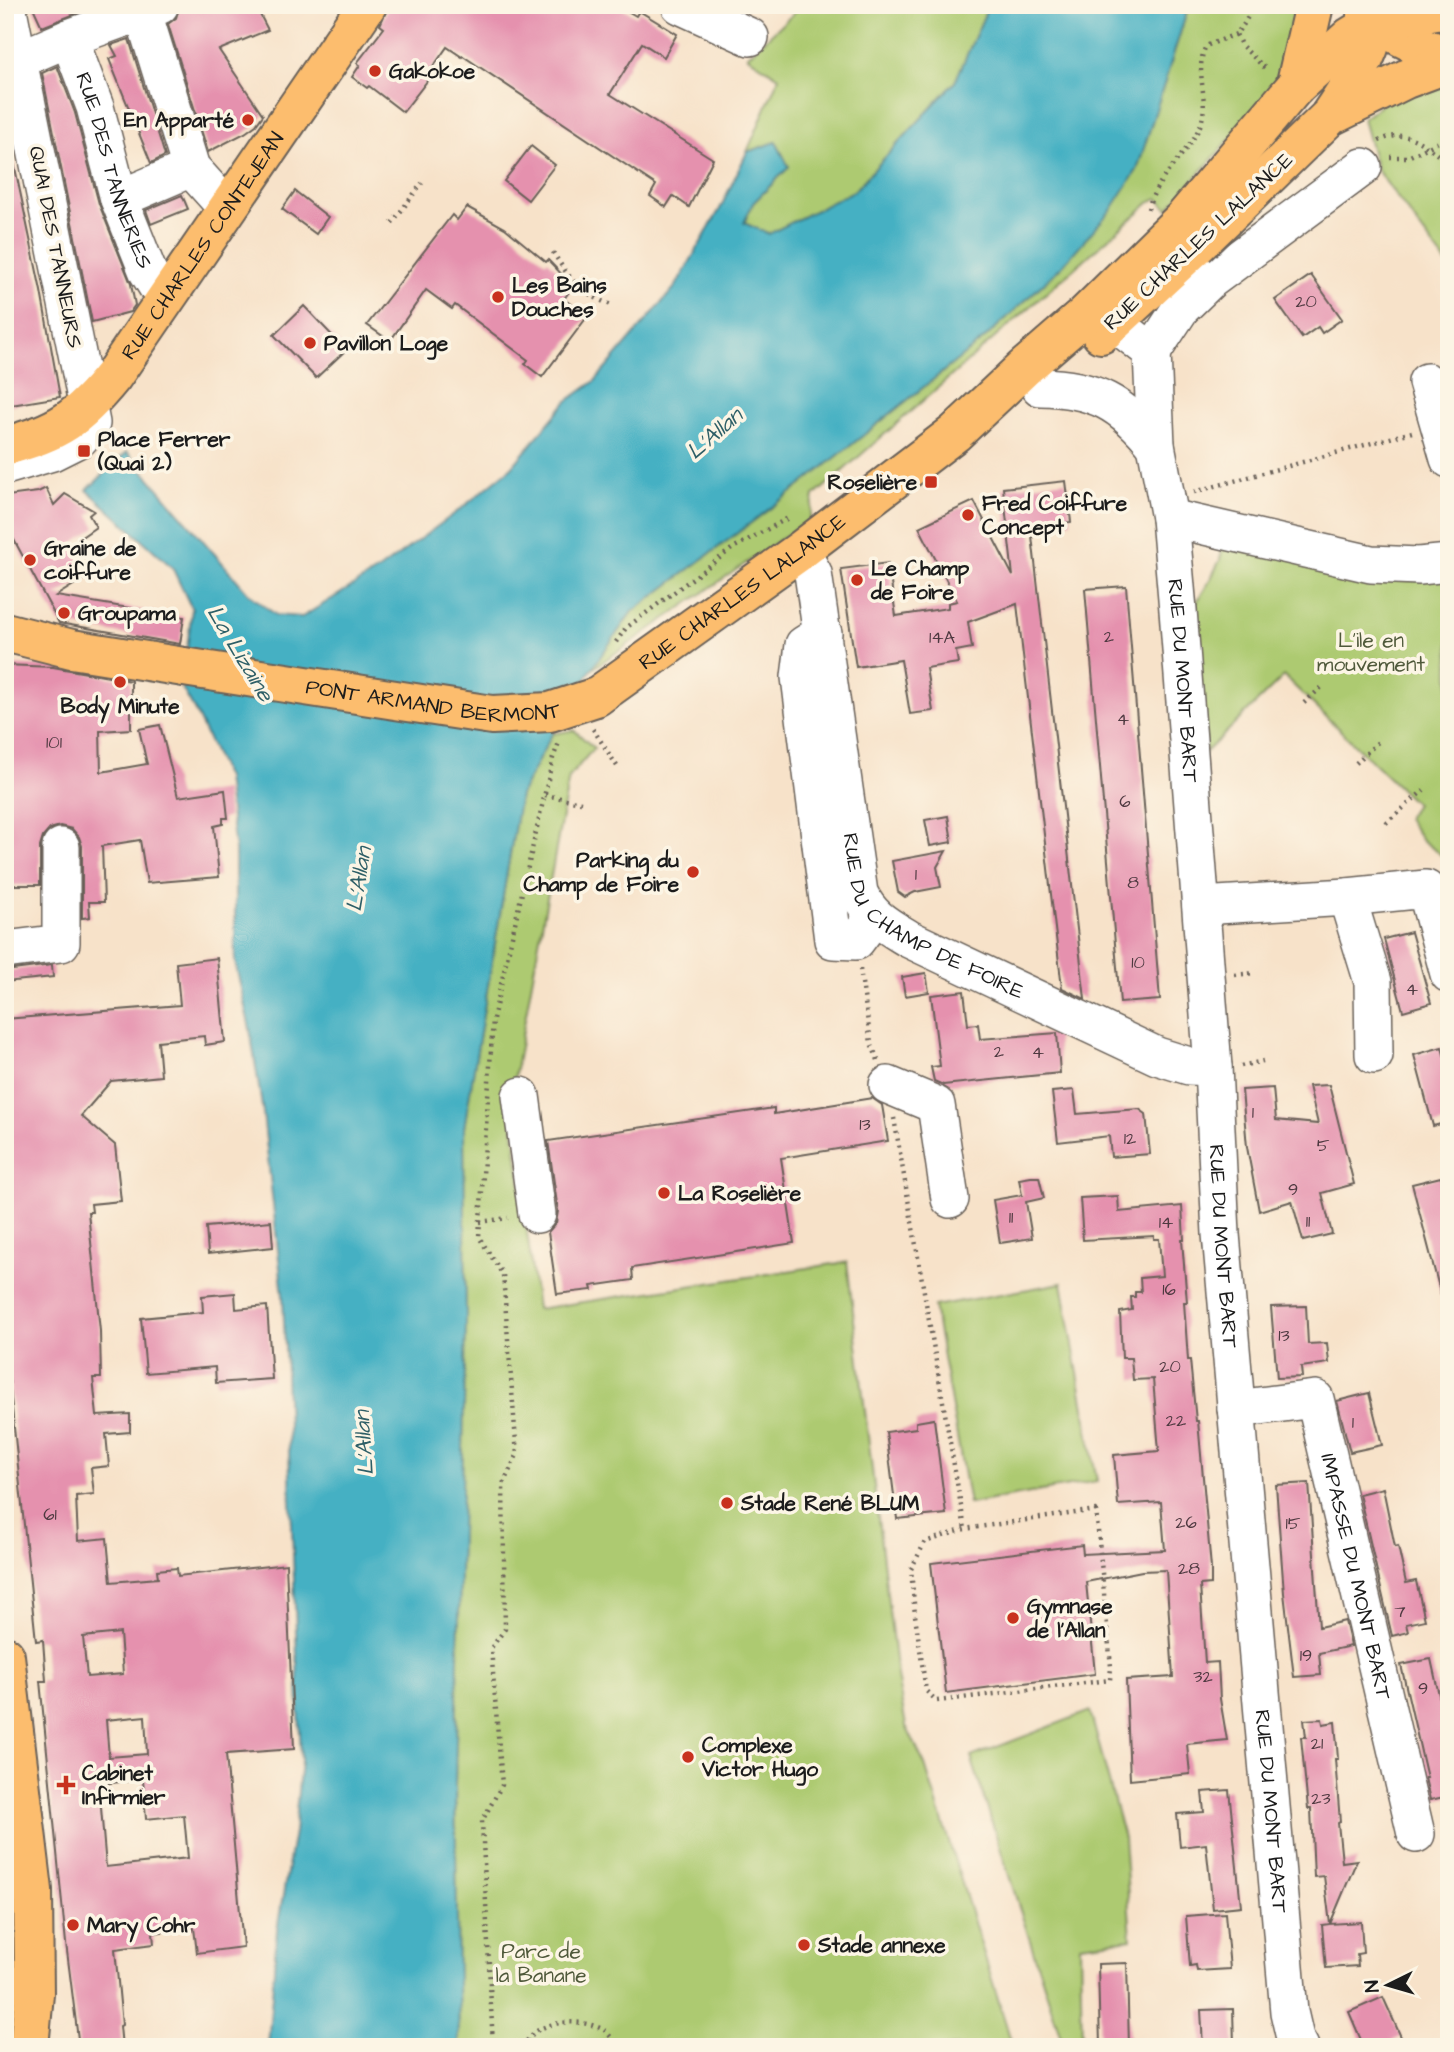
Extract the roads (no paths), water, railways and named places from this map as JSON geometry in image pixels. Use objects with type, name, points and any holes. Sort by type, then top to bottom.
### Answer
[{"type":"main road","name":"RUE CHARLES CONTEJEAN","points":[[8,445],[60,427],[89,405],[113,376],[367,5]]},
{"type":"main road","name":"RUE CHARLES LALANCE","points":[[955,433],[1040,387],[1088,354],[1163,277],[1283,80],[1314,5]]},
{"type":"main road","points":[[1370,11],[1442,9]]},
{"type":"main road","points":[[1283,80],[1350,37],[1370,11]]},
{"type":"main road","points":[[1370,11],[1417,46],[1449,56]]},
{"type":"main road","points":[[1329,117],[1362,66],[1370,11]]},
{"type":"main road","name":"RUE CHARLES LALANCE","points":[[593,711],[955,433],[1088,354],[1190,232],[1329,117],[1406,79],[1449,63]]},
{"type":"main road","name":"PONT ARMAND BERMONT","points":[[5,632],[72,649],[492,715],[593,711]]},
{"type":"main road","points":[[5,1656],[33,1890],[34,1994],[29,2047]]},
{"type":"street","name":"QUAI DES TANNEURS","points":[[7,5],[89,405]]},
{"type":"street","points":[[680,5],[750,37]]},
{"type":"street","points":[[18,60],[69,38],[151,9],[191,168],[227,208]]},
{"type":"street","name":"RUE DES TANNERIES","points":[[69,38],[95,107],[119,199],[148,272],[165,299]]},
{"type":"street","points":[[1152,364],[1125,331],[1088,354],[1133,392],[1152,364],[1181,308],[1214,277],[1368,155]]},
{"type":"street","points":[[119,199],[191,168]]},
{"type":"street","name":"RUE DU MONT BART","points":[[1163,277],[1157,301],[1152,364],[1156,445],[1168,509],[1201,905],[1221,1068],[1221,1234],[1289,2012],[1300,2047]]},
{"type":"street","name":"RUE DU MONT BART","points":[[1088,354],[1156,445]]},
{"type":"street","points":[[1427,382],[1449,459]]},
{"type":"street","points":[[1168,509],[1371,564],[1419,566],[1449,563]]},
{"type":"street","name":"RUE DU CHAMP DE FOIRE","points":[[800,551],[813,573],[859,893],[865,906],[865,929],[909,939],[1157,1056],[1189,1066],[1221,1068]]},
{"type":"street","points":[[5,621],[5,632]]},
{"type":"street","points":[[5,950],[61,943],[61,847]]},
{"type":"street","points":[[1201,905],[1347,897],[1426,889],[1449,974]]},
{"type":"street","points":[[1347,897],[1373,982],[1374,1055]]},
{"type":"street","points":[[888,1085],[936,1105],[950,1199]]},
{"type":"street","points":[[521,1096],[537,1214]]},
{"type":"street","name":"IMPASSE DU MONT BART","points":[[1236,1409],[1315,1399],[1416,1834]]},
{"type":"water","points":[[989,5],[1189,5],[1137,170],[1112,209],[1062,266],[985,338],[800,486],[631,613],[591,670],[552,734],[520,795],[464,1128],[466,1323],[455,1785],[459,2047],[268,2047],[277,1930],[294,1832],[301,1761],[283,1296],[263,1113],[250,1029],[235,962],[235,850],[226,778],[182,688],[192,609],[172,567],[87,490],[127,452],[249,594],[276,615],[302,617],[377,571],[462,508],[512,467],[566,402],[595,381],[676,286],[720,209],[747,152],[776,142],[789,167],[753,203],[744,223],[769,234],[854,191],[955,82]]},
{"type":"place","name":"Gakokoe","points":[[375,71]]},
{"type":"place","name":"En Apparté","points":[[248,120]]},
{"type":"place","name":"Les Bains Douches","points":[[498,297]]},
{"type":"place","name":"Pavillon Loge","points":[[310,343]]},
{"type":"place","name":"Place Ferrer (Quai 2)","points":[[84,451]]},
{"type":"place","name":"Roselière","points":[[931,482]]},
{"type":"place","name":"Fred Coiffure Concept","points":[[968,515]]},
{"type":"place","name":"Graine de coiffure","points":[[30,560]]},
{"type":"place","name":"Le Champ de Foire","points":[[857,580]]},
{"type":"place","name":"Groupama","points":[[64,613]]},
{"type":"place","name":"Body Minute","points":[[120,682]]},
{"type":"place","name":"Parking du Champ de Foire","points":[[693,872]]},
{"type":"place","name":"La Roselière","points":[[664,1193]]},
{"type":"place","name":"Stade René BLUM","points":[[727,1503]]},
{"type":"place","name":"Gymnase de l'Allan","points":[[1013,1618]]},
{"type":"place","name":"Complexe Victor Hugo","points":[[688,1757]]},
{"type":"place","name":"Cabinet Infirmier","points":[[66,1785]]},
{"type":"place","name":"Mary Cohr","points":[[73,1925]]},
{"type":"place","name":"Stade annexe","points":[[804,1945]]},
{"type":"water label","name":"L'Allan","points":[[714,433]]},
{"type":"water label","name":"La Lizaine","points":[[241,653]]},
{"type":"water label","name":"L'Allan","points":[[358,879]]},
{"type":"water label","name":"L'Allan","points":[[363,1443]]},
{"type":"park label","name":"L'ile en mouvement","points":[[1371,652]]},
{"type":"park label","name":"Parc de la Banane","points":[[541,1963]]}]
